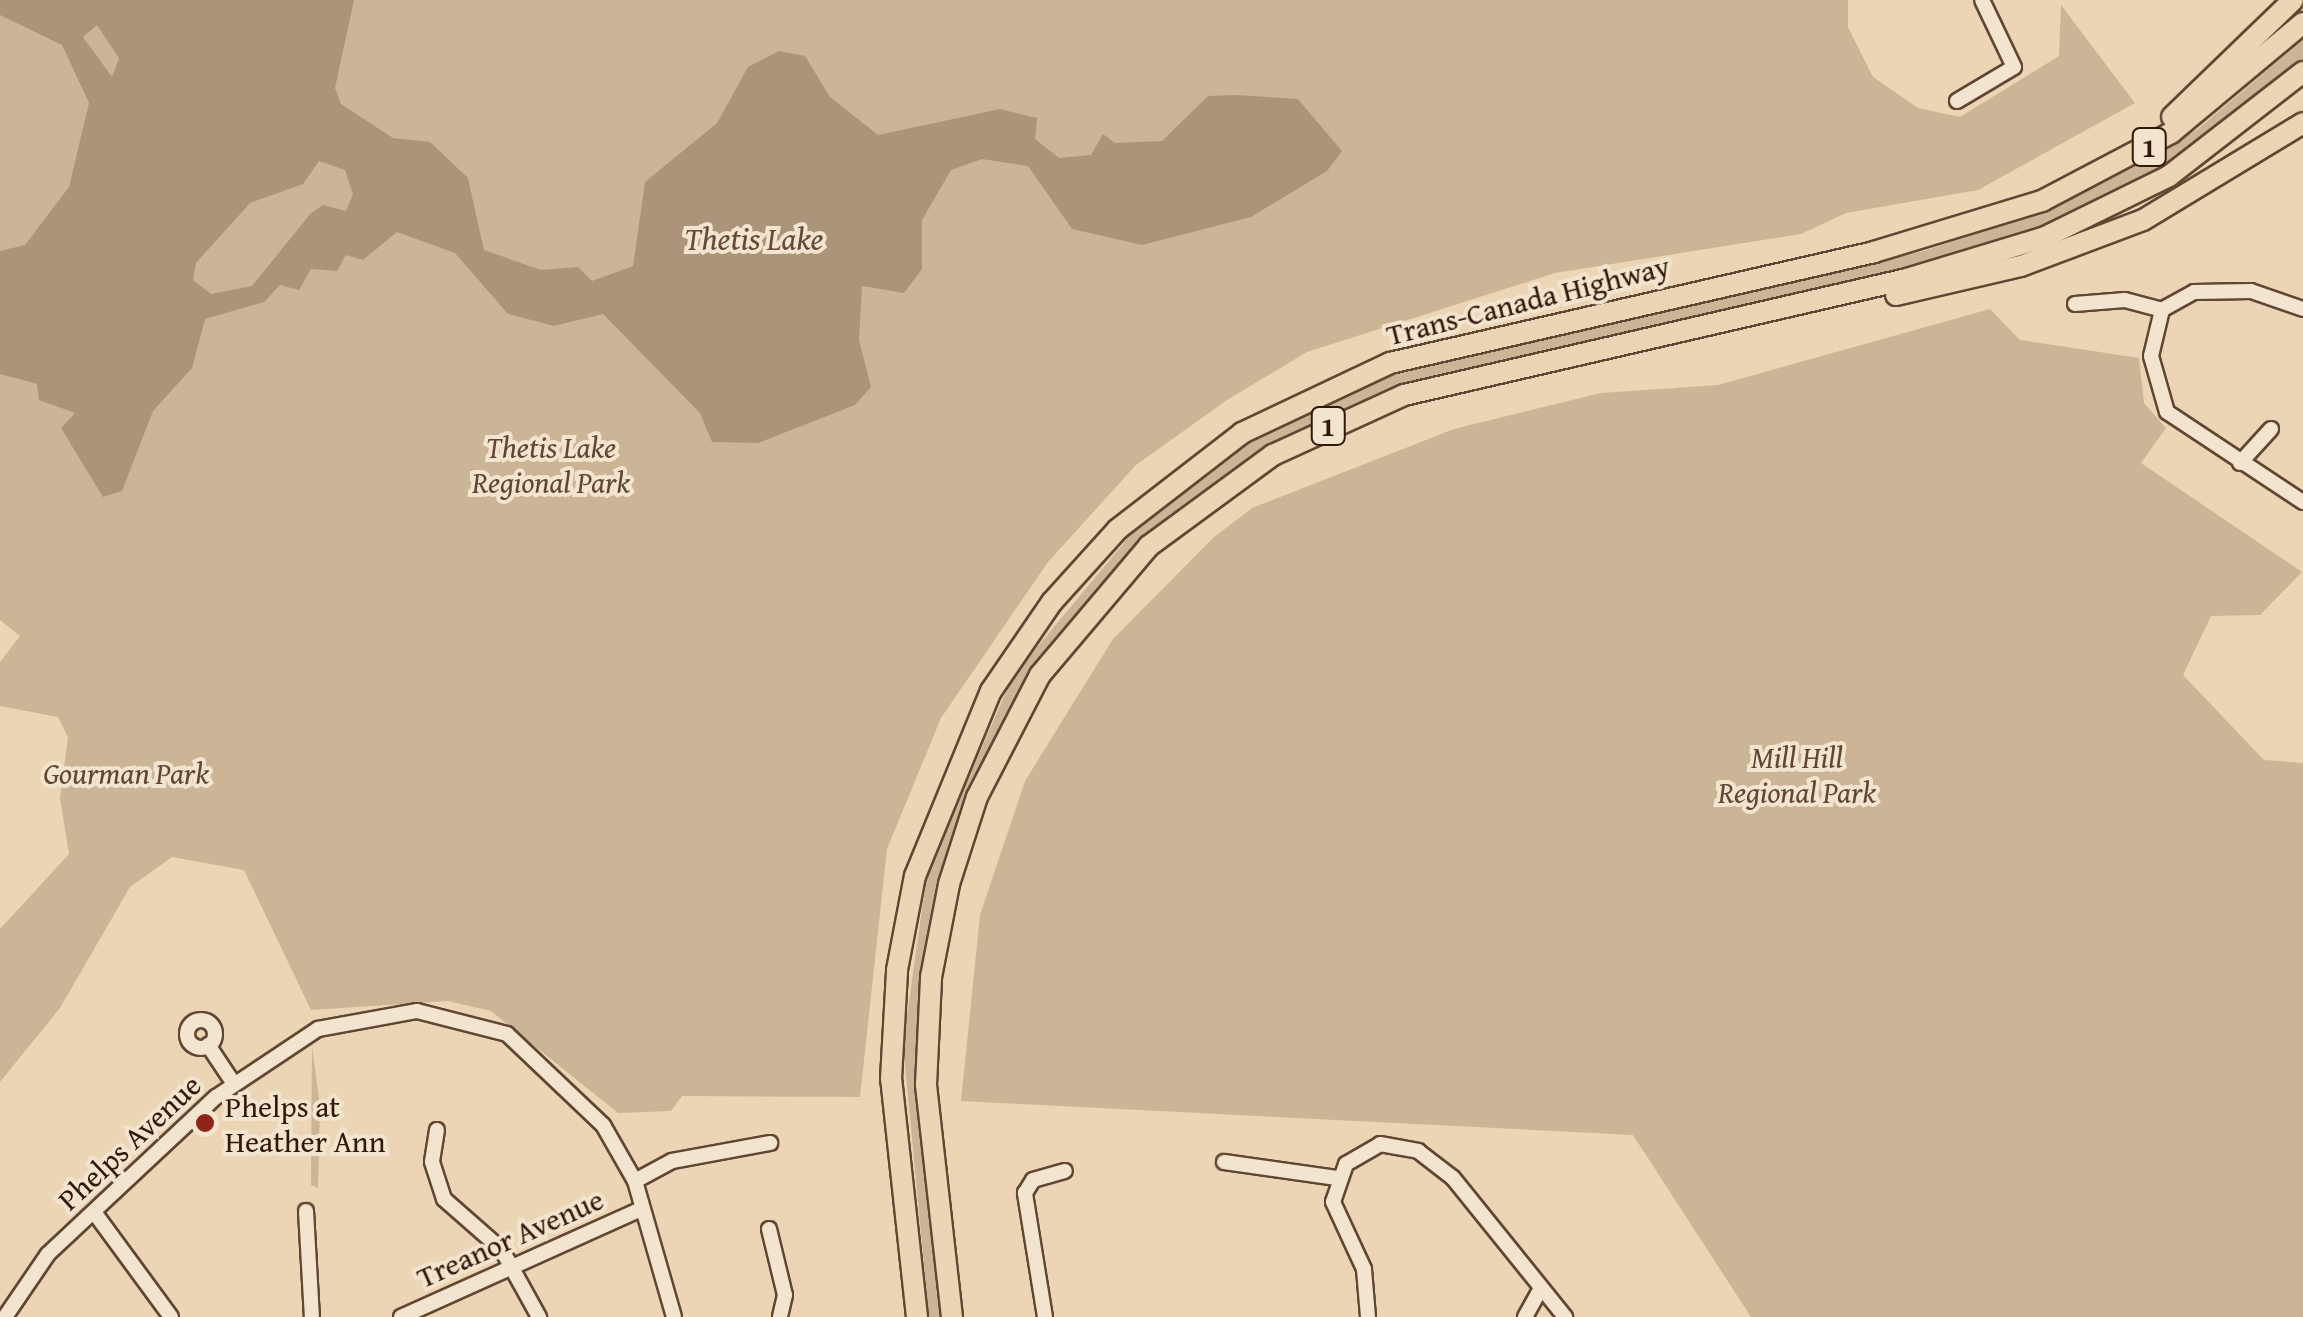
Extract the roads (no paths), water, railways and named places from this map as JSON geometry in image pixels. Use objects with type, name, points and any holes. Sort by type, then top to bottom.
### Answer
[{"type":"highway","points":[[1968,227],[2172,117],[2293,0]]},
{"type":"highway","name":"Trans-Canada Highway","points":[[917,1317],[891,1078],[903,924],[966,737],[1018,646],[1088,559],[1228,442],[1390,363],[1968,227],[2042,201],[2171,133],[2303,24]]},
{"type":"highway","name":"Trans-Canada Highway","points":[[952,1317],[926,1085],[939,928],[995,756],[1084,616],[1201,503],[1336,422],[1482,372],[1970,262],[2094,216],[2210,149],[2303,72]]},
{"type":"highway","points":[[1766,310],[1889,296],[2040,260],[2143,220],[2303,122]]},
{"type":"street","points":[[1957,101],[2014,68],[1982,0]]},
{"type":"street","points":[[2075,304],[2125,300],[2162,310],[2194,292],[2232,290],[2303,309]]},
{"type":"street","points":[[2162,310],[2151,356],[2160,401],[2240,463],[2303,502]]},
{"type":"street","points":[[2240,463],[2271,429]]},
{"type":"street","name":"Phelps Avenue","points":[[4,1317],[26,1279],[234,1084],[341,1020],[417,1010],[464,1017],[536,1054],[603,1125],[635,1180],[674,1317]]},
{"type":"street","points":[[208,1045],[234,1084]]},
{"type":"street","points":[[437,1130],[432,1162],[444,1199],[512,1266],[539,1317]]},
{"type":"street","points":[[635,1180],[672,1161],[770,1143]]},
{"type":"street","points":[[1368,1317],[1360,1255],[1334,1212],[1338,1178],[1368,1147],[1418,1152],[1466,1191],[1540,1290],[1566,1317]]},
{"type":"street","points":[[1224,1162],[1338,1178]]},
{"type":"street","points":[[1044,1317],[1025,1193],[1033,1180],[1064,1171]]},
{"type":"street","name":"Treanor Avenue","points":[[401,1317],[642,1209]]},
{"type":"street","points":[[306,1211],[312,1317]]},
{"type":"street","points":[[94,1212],[171,1317]]},
{"type":"street","points":[[768,1229],[785,1295],[780,1317]]},
{"type":"street","points":[[1525,1317],[1540,1290]]},
{"type":"water","name":"Thetis Lake","points":[[0,0],[354,0],[335,88],[341,104],[393,138],[430,142],[468,178],[484,250],[541,270],[578,267],[592,281],[633,266],[645,182],[717,123],[748,67],[779,51],[805,56],[830,97],[878,135],[1000,109],[1037,118],[1035,139],[1059,158],[1091,155],[1103,134],[1115,143],[1162,141],[1208,96],[1236,95],[1298,99],[1342,151],[1327,171],[1251,217],[1142,245],[1072,229],[1028,166],[982,159],[951,170],[922,220],[922,269],[904,293],[862,286],[859,340],[871,387],[855,405],[758,443],[712,442],[700,413],[603,314],[554,326],[508,314],[455,253],[397,232],[363,260],[346,255],[337,271],[311,269],[299,290],[280,285],[264,302],[205,319],[192,368],[153,411],[122,491],[103,497],[61,428],[75,413],[39,400],[37,384],[0,374],[0,251],[25,245],[69,187],[89,103],[62,45],[0,15]],"holes":[[[97,25],[119,58],[112,77],[83,37]],[[319,161],[345,170],[353,194],[346,211],[323,205],[311,213],[252,286],[211,294],[193,280],[196,263],[250,203],[303,184]]]},
{"type":"place","name":"Phelps at Heather Ann","points":[[205,1123]]},
{"type":"park label","name":"Thetis Lake Regional Park","points":[[551,464]]},
{"type":"park label","name":"Gourman Park","points":[[126,773]]},
{"type":"park label","name":"Mill Hill Regional Park","points":[[1797,774]]}]
